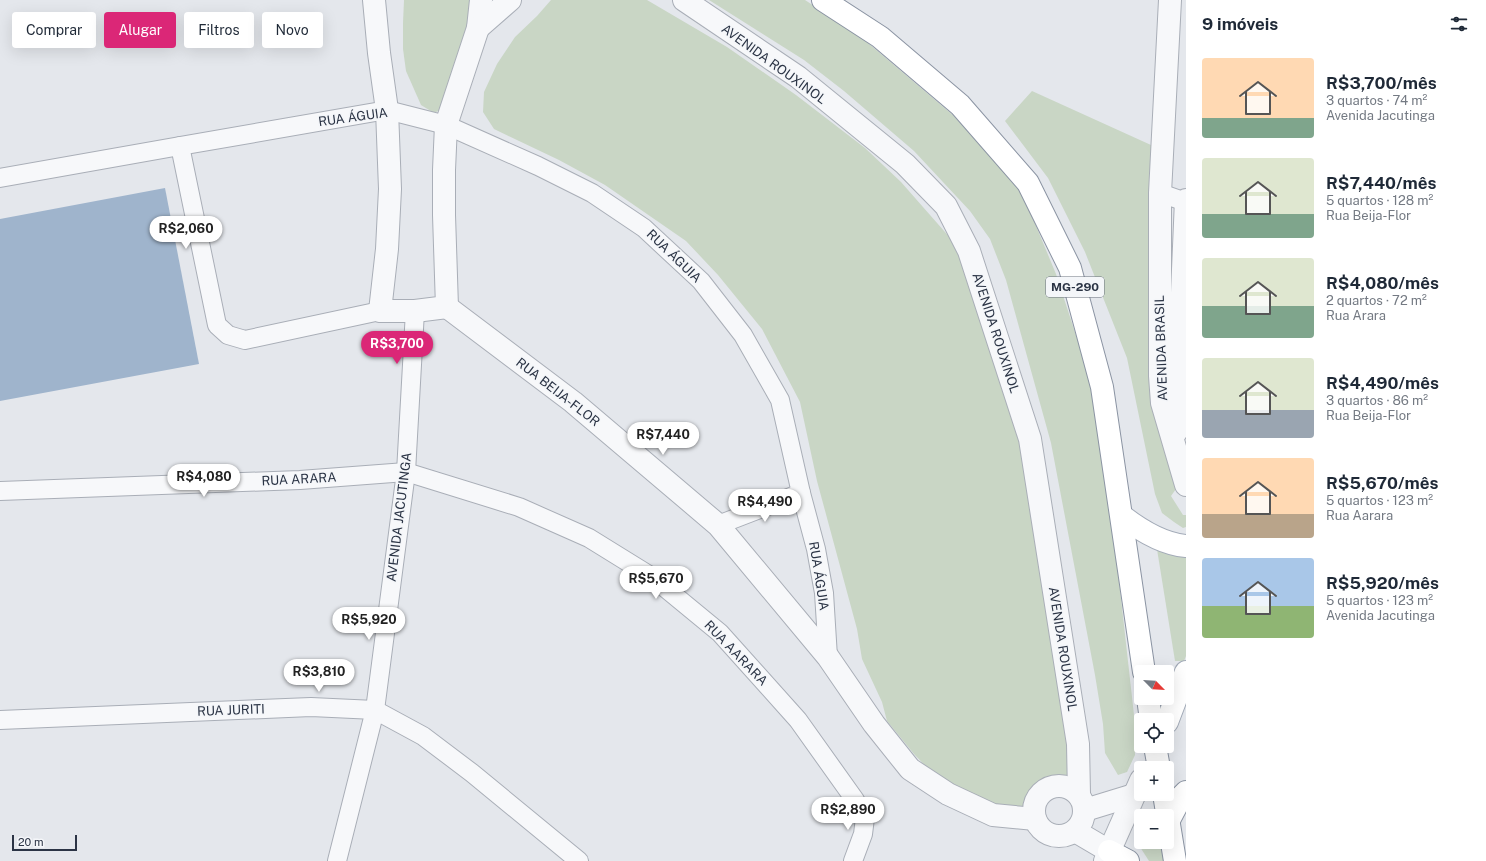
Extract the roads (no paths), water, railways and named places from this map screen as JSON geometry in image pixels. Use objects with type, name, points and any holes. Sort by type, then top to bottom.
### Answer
[{"type":"main road","name":"MG-290","points":[[823,0],[880,37],[960,105],[1028,183],[1070,268],[1102,387],[1143,665]]},
{"type":"main road","points":[[1122,516],[1139,529],[1152,536],[1179,546],[1186,546]]},
{"type":"main road","points":[[1171,713],[1185,678]]},
{"type":"main road","points":[[1174,810],[1181,797],[1186,792]]},
{"type":"main road","points":[[1173,849],[1175,861]]},
{"type":"street","points":[[374,0],[379,53],[387,110],[390,189],[387,249],[380,311]]},
{"type":"street","points":[[180,146],[217,325],[228,335],[245,340],[380,311],[415,311],[447,307],[444,215],[446,125],[478,28],[481,0]]},
{"type":"street","points":[[478,28],[510,0]]},
{"type":"street","name":"AVENIDA ROUXINOL","points":[[684,0],[798,77],[905,164],[946,206],[969,251],[1030,439],[1078,744],[1082,802]]},
{"type":"street","name":"AVENIDA BRASIL","points":[[1170,0],[1160,193],[1160,376],[1162,403],[1176,447]]},
{"type":"street","name":"RUA ÁGUIA","points":[[0,178],[387,110],[446,125],[538,166],[592,193],[644,228],[701,281],[743,335],[780,400],[801,493],[816,549],[822,586],[828,657],[874,724],[910,769],[948,794],[993,815],[1035,819]]},
{"type":"street","points":[[1160,193],[1186,201]]},
{"type":"street","name":"AVENIDA BRASIL","points":[[1176,447],[1186,201]]},
{"type":"street","name":"RUA BEIJA-FLOR","points":[[447,307],[573,402],[718,525],[828,657]]},
{"type":"street","name":"AVENIDA JACUTINGA","points":[[337,861],[375,710],[406,472],[415,311]]},
{"type":"street","points":[[1176,447],[1186,485]]},
{"type":"street","name":"RUA ARARA","points":[[0,491],[300,480],[406,472]]},
{"type":"street","name":"RUA AARARA","points":[[406,472],[519,507],[589,538],[652,577],[720,633],[798,720],[855,800],[865,818],[863,834],[853,861]]},
{"type":"street","points":[[718,525],[801,493]]},
{"type":"street","name":"RUA JURITI","points":[[0,720],[311,707],[375,710],[429,741],[472,773],[579,861]]},
{"type":"street","points":[[1058,785],[1070,787],[1082,802],[1082,822],[1075,831],[1064,836],[1052,835],[1042,829],[1035,819],[1034,807],[1038,796],[1047,788],[1058,785]]},
{"type":"street","points":[[1082,802],[1134,788]]},
{"type":"street","points":[[1075,831],[1114,858],[1134,796]]},
{"type":"water","points":[[165,188],[199,364],[0,401],[0,219]]}]
